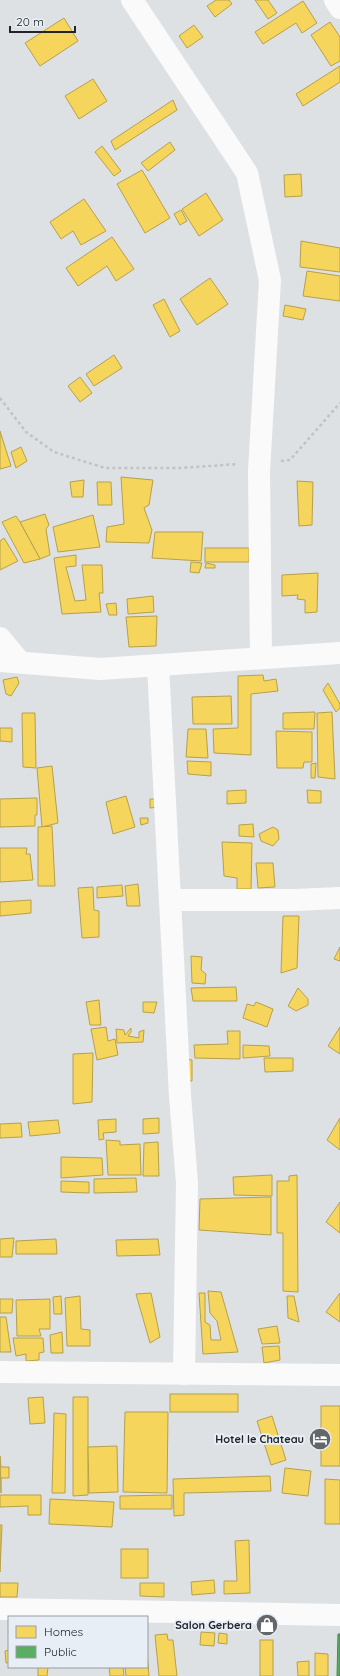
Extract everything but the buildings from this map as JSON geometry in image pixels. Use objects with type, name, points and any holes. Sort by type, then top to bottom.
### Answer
[{"type":"street","points":[[132,0],[247,173],[270,280],[259,462],[261,658]]},
{"type":"street","points":[[335,0],[340,8]]},
{"type":"street","points":[[0,638],[10,661],[100,669],[340,653]]},
{"type":"street","points":[[158,665],[180,1096],[187,1183],[184,1374]]},
{"type":"street","points":[[170,900],[296,900],[340,898]]},
{"type":"street","points":[[0,1372],[340,1375]]},
{"type":"street","points":[[0,1609],[340,1615]]},
{"type":"path","points":[[0,398],[26,432],[54,452],[105,468],[181,468],[290,460],[340,403]]},
{"type":"place","name":"Hotel le Chateau","points":[[320,1439]]},
{"type":"place","name":"Salon Gerbera","points":[[267,1625]]}]
